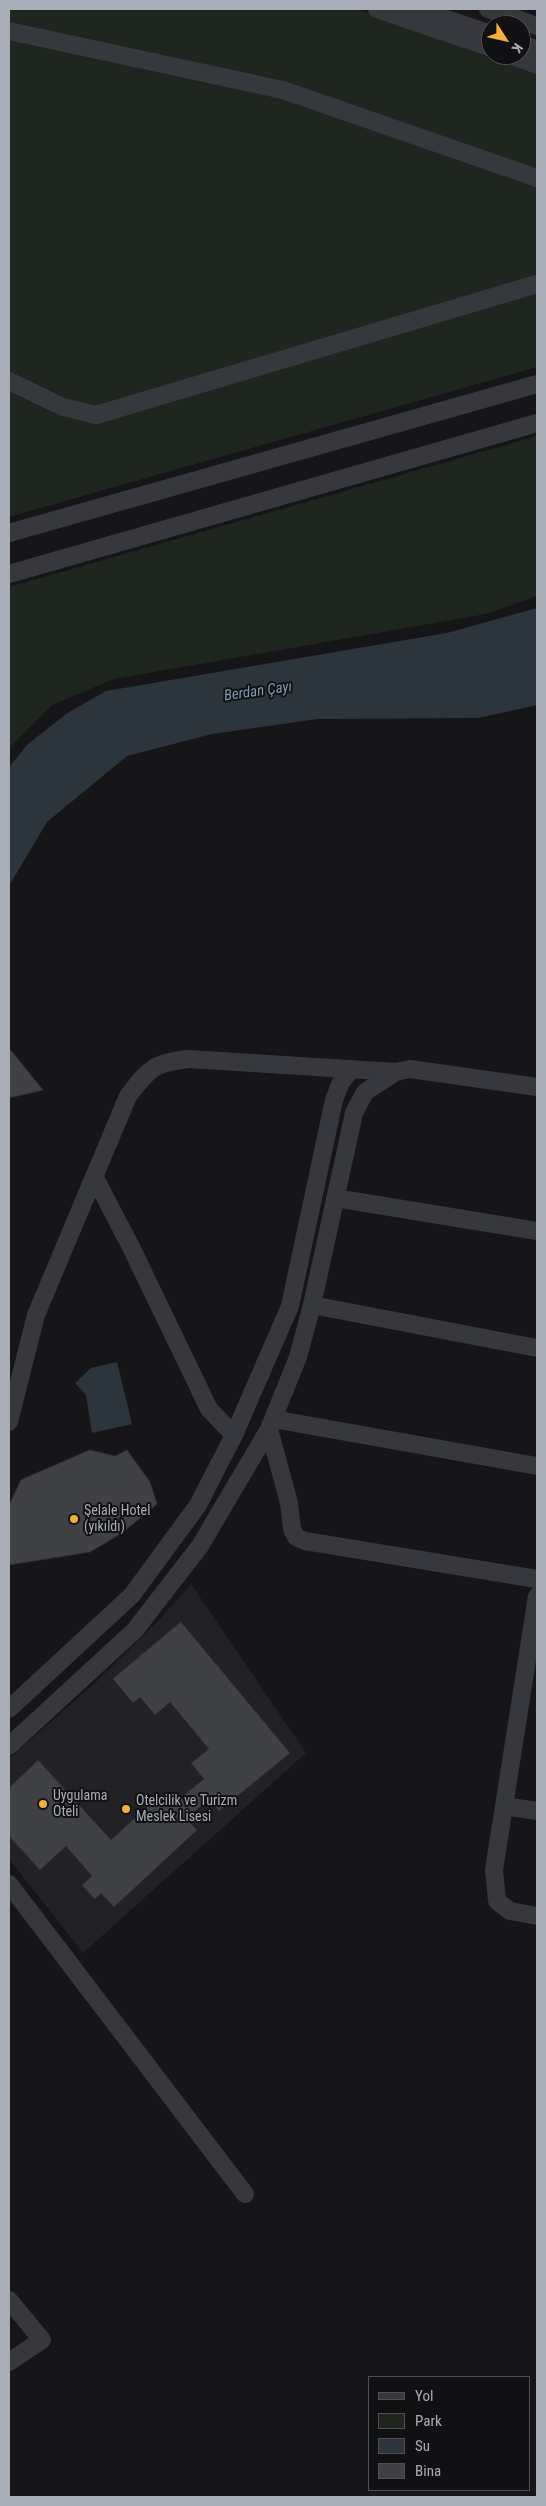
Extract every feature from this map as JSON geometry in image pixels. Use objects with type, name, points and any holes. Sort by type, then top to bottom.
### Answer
[{"type":"street","points":[[377,9],[481,45]]},
{"type":"street","points":[[417,9],[481,31]]},
{"type":"street","points":[[488,9],[537,26]]},
{"type":"street","points":[[9,31],[283,90],[537,178]]},
{"type":"street","points":[[9,381],[64,407],[96,415],[537,284]]},
{"type":"street","points":[[9,533],[537,384]]},
{"type":"street","points":[[9,574],[537,423]]},
{"type":"street","points":[[9,1422],[36,1315],[128,1096],[150,1068],[169,1061],[189,1059],[396,1072],[410,1069],[537,1087]]},
{"type":"street","points":[[9,1709],[132,1595],[198,1505],[234,1435],[290,1306],[334,1100],[341,1082],[352,1069]]},
{"type":"street","points":[[9,1746],[135,1630],[200,1546],[271,1424],[298,1357],[312,1305],[354,1113],[365,1092],[396,1072]]},
{"type":"street","points":[[94,1176],[131,1247],[209,1409],[234,1435]]},
{"type":"street","points":[[336,1198],[537,1232]]},
{"type":"street","points":[[312,1305],[537,1348]]},
{"type":"street","points":[[271,1424],[537,1466]]},
{"type":"street","points":[[271,1424],[289,1503],[292,1528],[296,1537],[305,1542],[537,1579]]},
{"type":"street","points":[[537,1596],[530,1688],[504,1806],[494,1870],[497,1901],[510,1911],[537,1916]]},
{"type":"street","points":[[504,1806],[537,1811]]},
{"type":"street","points":[[9,1884],[246,2194]]},
{"type":"street","points":[[9,2300],[42,2340],[9,2362]]},
{"type":"shaded area","name":"Otelcilik ve Turizm Meslek Lisesi","points":[[191,1584],[306,1753],[83,1953],[9,1859],[9,1759],[97,1681],[160,1619]]},
{"type":"green space","points":[[9,9],[356,9],[481,55],[481,65],[510,65],[537,75],[537,367],[9,517]]},
{"type":"green space","points":[[537,436],[537,596],[486,614],[114,679],[52,705],[9,748],[9,587]]},
{"type":"water","name":"Berdan Çayı","points":[[537,608],[537,705],[478,718],[318,719],[212,734],[127,756],[47,822],[9,886],[9,767],[28,744],[66,714],[106,691],[447,633]]},
{"type":"water","points":[[117,1362],[132,1424],[92,1433],[86,1395],[75,1383],[91,1368]]},
{"type":"building","points":[[9,1048],[43,1090],[9,1098]]},
{"type":"building","name":"Şelale Hotel (yıkıldı)","points":[[90,1450],[115,1456],[127,1450],[150,1482],[157,1504],[122,1533],[90,1552],[9,1565],[9,1505],[21,1480]]},
{"type":"building","points":[[181,1622],[290,1753],[219,1811],[209,1799],[186,1819],[197,1830],[114,1907],[101,1893],[95,1899],[82,1885],[92,1876],[66,1846],[40,1870],[9,1836],[9,1788],[38,1760],[111,1840],[159,1796],[169,1807],[204,1779],[191,1763],[209,1749],[170,1702],[155,1715],[140,1697],[133,1703],[113,1679]]},
{"type":"place","name":"Şelale Hotel (yıkıldı)","points":[[74,1519]]},
{"type":"place","name":"Uygulama Oteli","points":[[43,1804]]},
{"type":"place","name":"Otelcilik ve Turizm Meslek Lisesi","points":[[126,1809]]}]
